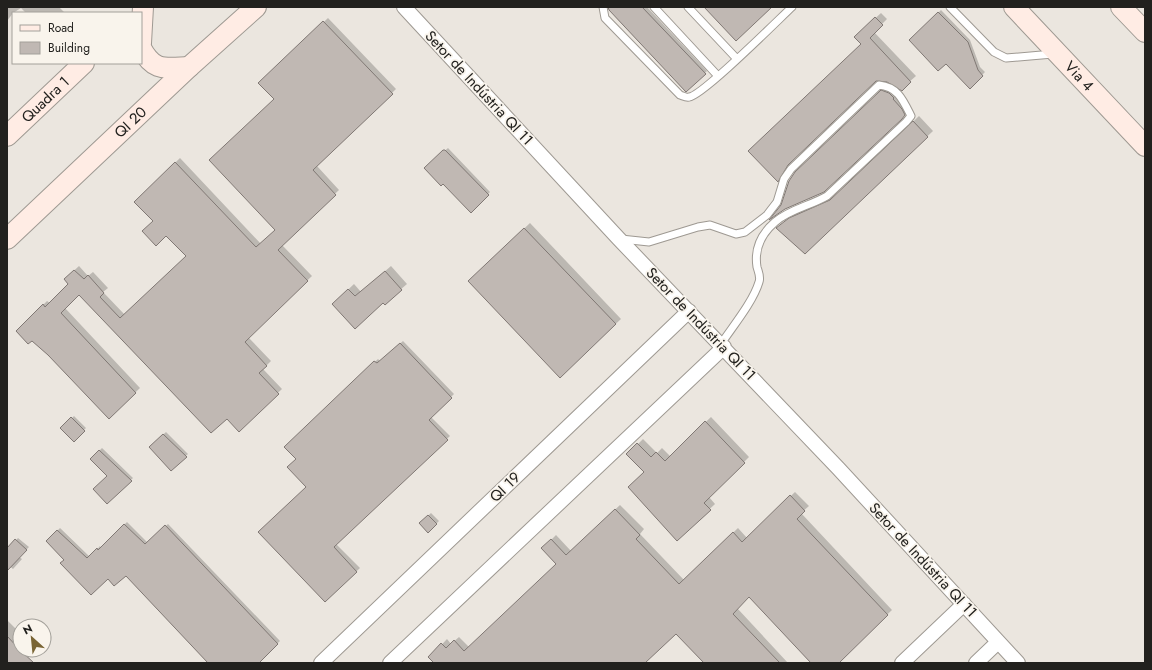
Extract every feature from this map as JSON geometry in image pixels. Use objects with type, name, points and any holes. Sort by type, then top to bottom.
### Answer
[{"type":"street","points":[[142,25],[143,7]]},
{"type":"street","name":"QI 20","points":[[7,239],[188,67],[256,7]]},
{"type":"street","name":"Setor de Indústria QI 11","points":[[404,7],[619,239],[723,346],[1018,663]]},
{"type":"street","name":"Via 4","points":[[1014,7],[1145,146]]},
{"type":"street","points":[[1121,7],[1145,32]]},
{"type":"street","points":[[142,50],[148,61],[161,68],[188,67]]},
{"type":"street","name":"Quadra 1","points":[[7,136],[83,64]]},
{"type":"street","name":"QI 19","points":[[321,663],[689,311]]},
{"type":"street","points":[[390,663],[723,346]]},
{"type":"street","points":[[902,663],[964,604]]},
{"type":"street","points":[[976,663],[998,642]]},
{"type":"lane","points":[[602,7],[605,18],[680,95],[689,97],[698,93],[718,76],[792,7]]},
{"type":"lane","points":[[654,7],[718,76]]},
{"type":"lane","points":[[688,7],[736,59]]},
{"type":"lane","points":[[950,7],[994,52],[1006,58],[1057,54]]},
{"type":"lane","points":[[619,239],[649,242],[698,226],[710,225],[736,234],[745,232],[767,215],[777,202],[784,179],[791,169],[879,85],[888,86],[902,98],[911,116],[906,122],[826,196],[813,204],[786,214],[774,223],[757,245],[755,256],[760,280],[723,346]]},
{"type":"building","points":[[608,7],[642,7],[706,74],[686,92],[609,10]]},
{"type":"building","points":[[704,7],[772,7],[736,41]]},
{"type":"building","points":[[938,12],[968,42],[978,70],[983,76],[970,89],[946,64],[938,71],[909,40]]},
{"type":"building","points":[[875,17],[883,25],[870,38],[911,82],[902,91],[887,82],[876,81],[788,165],[778,182],[748,151],[861,44],[854,37]]},
{"type":"building","points":[[323,21],[393,94],[313,170],[336,195],[278,250],[308,281],[245,342],[267,366],[259,373],[279,394],[239,432],[227,419],[211,433],[79,295],[61,313],[136,393],[109,419],[48,355],[32,341],[28,344],[16,331],[43,304],[45,307],[68,284],[64,279],[74,270],[84,279],[88,275],[104,293],[100,297],[120,318],[186,256],[166,236],[156,246],[142,231],[153,221],[134,202],[175,162],[256,247],[275,230],[209,160],[274,99],[258,83]]},
{"type":"building","points":[[881,90],[889,93],[902,109],[905,115],[902,119],[824,192],[785,209],[769,220],[781,205],[789,181],[795,172]]},
{"type":"building","points":[[913,121],[928,137],[805,254],[776,228],[789,218],[830,200]]},
{"type":"building","points":[[443,150],[445,150],[489,195],[471,213],[443,184],[441,186],[424,168]]},
{"type":"building","points":[[524,228],[616,324],[560,378],[468,281]]},
{"type":"building","points":[[385,271],[402,290],[385,305],[383,303],[355,329],[332,304],[348,289],[355,296]]},
{"type":"building","points":[[400,343],[452,398],[429,420],[448,440],[334,547],[357,572],[325,602],[258,532],[306,487],[287,467],[296,459],[284,447],[374,361],[377,363]]},
{"type":"building","points":[[71,417],[85,431],[74,442],[60,428]]},
{"type":"building","points":[[705,421],[745,463],[704,503],[711,510],[677,541],[628,487],[644,472],[626,454],[637,443],[651,457],[656,452],[665,461]]},
{"type":"building","points":[[163,434],[187,457],[171,471],[149,447]]},
{"type":"building","points":[[99,450],[132,481],[107,504],[93,489],[107,476],[90,459]]},
{"type":"building","points":[[790,495],[805,511],[797,519],[888,615],[839,663],[811,663],[749,597],[733,614],[780,663],[704,663],[676,634],[645,663],[434,663],[428,657],[441,643],[446,648],[454,640],[464,651],[556,564],[541,548],[551,539],[566,555],[615,509],[640,535],[636,539],[679,584],[733,532],[742,542]]},
{"type":"building","points":[[428,515],[437,524],[428,533],[419,523]]},
{"type":"building","points":[[124,524],[145,544],[165,525],[278,644],[259,663],[208,663],[126,576],[114,586],[108,579],[91,595],[60,563],[64,560],[46,541],[57,530],[87,558],[97,548],[98,550]]},
{"type":"building","points":[[15,539],[27,550],[7,571],[7,548]]},
{"type":"building","points":[[7,636],[12,641],[12,658],[29,658],[34,663],[7,663]]}]
